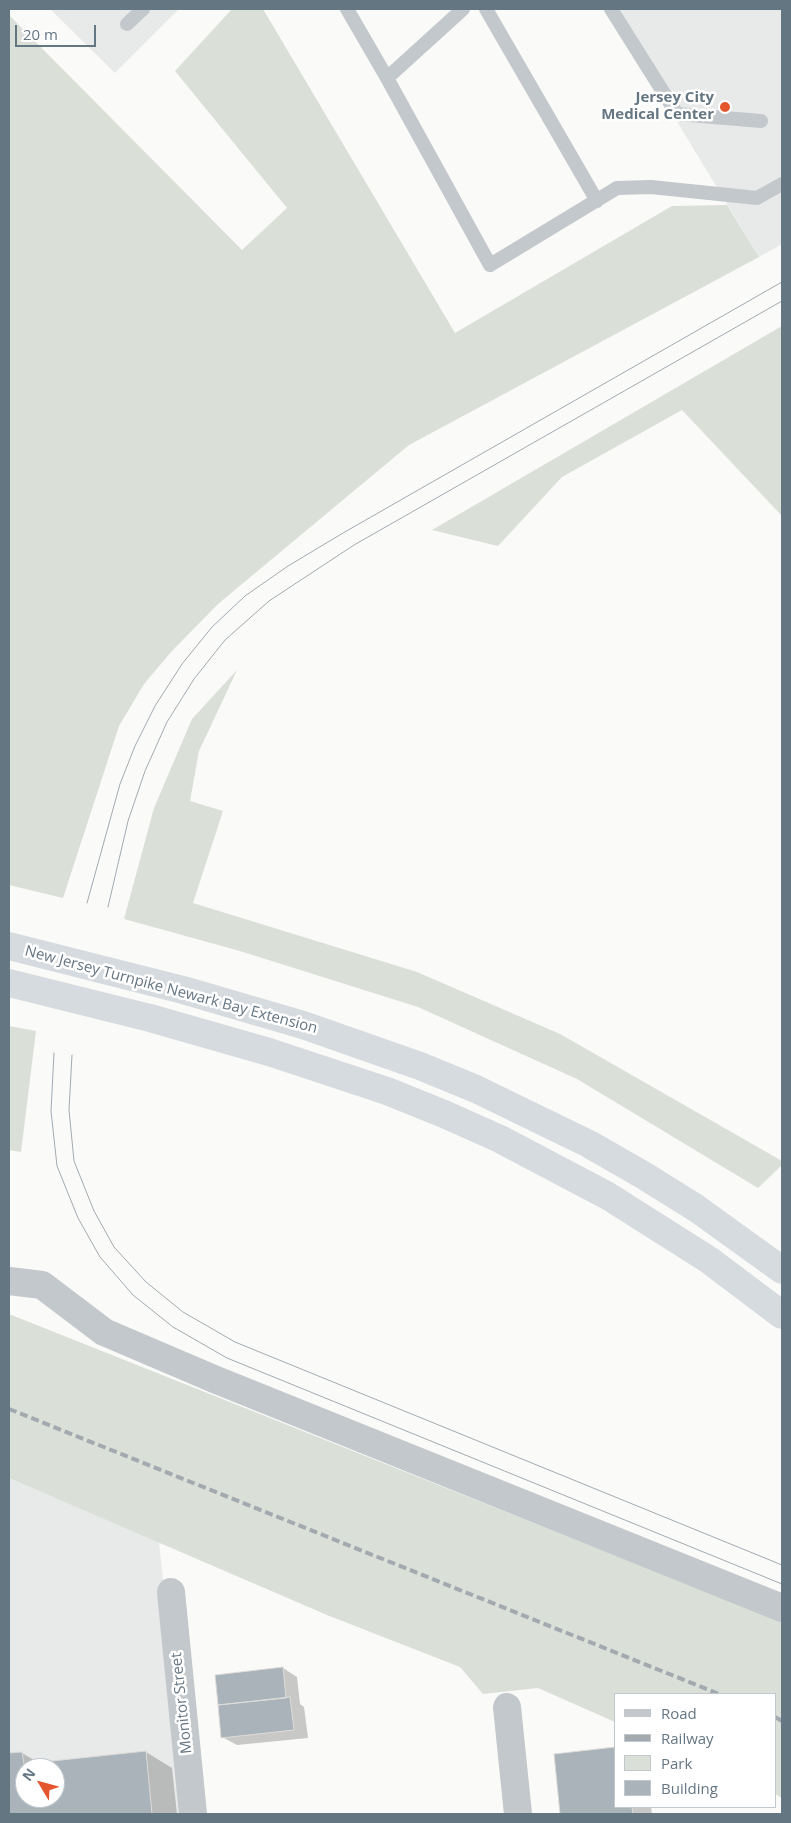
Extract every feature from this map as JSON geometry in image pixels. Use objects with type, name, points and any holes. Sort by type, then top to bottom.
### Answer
[{"type":"highway","name":"New Jersey Turnpike Newark Bay Extension","points":[[9,946],[183,990],[303,1025],[378,1050],[468,1086],[534,1116],[643,1175],[696,1208],[782,1270]]},
{"type":"highway","points":[[9,983],[150,1018],[269,1052],[378,1088],[444,1114],[524,1151],[608,1196],[709,1260],[782,1315]]},
{"type":"street","points":[[9,1281],[42,1285],[104,1332],[214,1379],[782,1608]]},
{"type":"street","name":"Monitor Street","points":[[171,1592],[193,1814]]},
{"type":"street","points":[[507,1707],[518,1814]]},
{"type":"lane","points":[[127,24],[143,9]]},
{"type":"lane","points":[[347,9],[490,264],[618,188],[651,187],[757,198],[782,184]]},
{"type":"lane","points":[[387,78],[463,9]]},
{"type":"lane","points":[[486,9],[597,201]]},
{"type":"lane","points":[[611,9],[677,114],[761,121]]},
{"type":"shaded area","points":[[50,9],[179,9],[115,73]]},
{"type":"shaded area","name":"Jersey City Medical Center","points":[[609,9],[782,9],[782,244],[759,257]]},
{"type":"shaded area","points":[[9,1478],[159,1542],[188,1814],[9,1814]]},
{"type":"green space","points":[[232,9],[263,9],[455,333],[672,206],[727,205],[759,257],[409,445],[218,604],[172,651],[144,684],[119,726],[63,898],[9,885],[9,15],[242,250],[287,208],[175,71]]},
{"type":"green space","points":[[782,326],[782,516],[682,410],[562,477],[498,546],[432,530]]},
{"type":"green space","points":[[237,670],[199,751],[190,801],[223,811],[193,903],[417,972],[560,1034],[782,1161],[782,1165],[758,1188],[577,1079],[418,1007],[240,951],[124,919],[154,808],[192,719]]},
{"type":"green space","points":[[9,1026],[36,1031],[21,1152],[9,1150]]},
{"type":"green space","points":[[9,1314],[782,1622],[782,1798],[776,1795],[776,1693],[614,1693],[614,1722],[538,1688],[483,1694],[460,1667],[327,1615],[9,1478]]},
{"type":"building","points":[[283,1667],[286,1698],[218,1705],[215,1675]]},
{"type":"building","points":[[290,1697],[294,1730],[221,1738],[218,1705]]},
{"type":"building","points":[[614,1747],[614,1808],[632,1808],[633,1814],[560,1814],[554,1754]]},
{"type":"building","points":[[146,1751],[152,1814],[9,1814],[9,1753],[22,1752],[23,1758],[15,1758],[15,1808],[65,1808],[65,1760]]},
{"type":"tram line","points":[[87,903],[120,784],[135,746],[155,706],[182,664],[212,627],[245,596],[288,566],[343,533],[782,282]]},
{"type":"tram line","points":[[108,907],[128,821],[145,771],[167,722],[194,679],[225,640],[269,601],[354,545],[782,301]]},
{"type":"tram line","points":[[54,1053],[51,1111],[57,1166],[78,1218],[100,1257],[133,1295],[173,1327],[227,1358],[782,1584]]},
{"type":"tram line","points":[[72,1055],[69,1110],[74,1161],[94,1211],[114,1247],[146,1282],[183,1312],[235,1342],[782,1565]]},
{"type":"railway","points":[[9,1409],[717,1693]]},
{"type":"railway","points":[[776,1718],[782,1721]]},
{"type":"place","name":"Jersey City Medical Center","points":[[725,107]]}]
